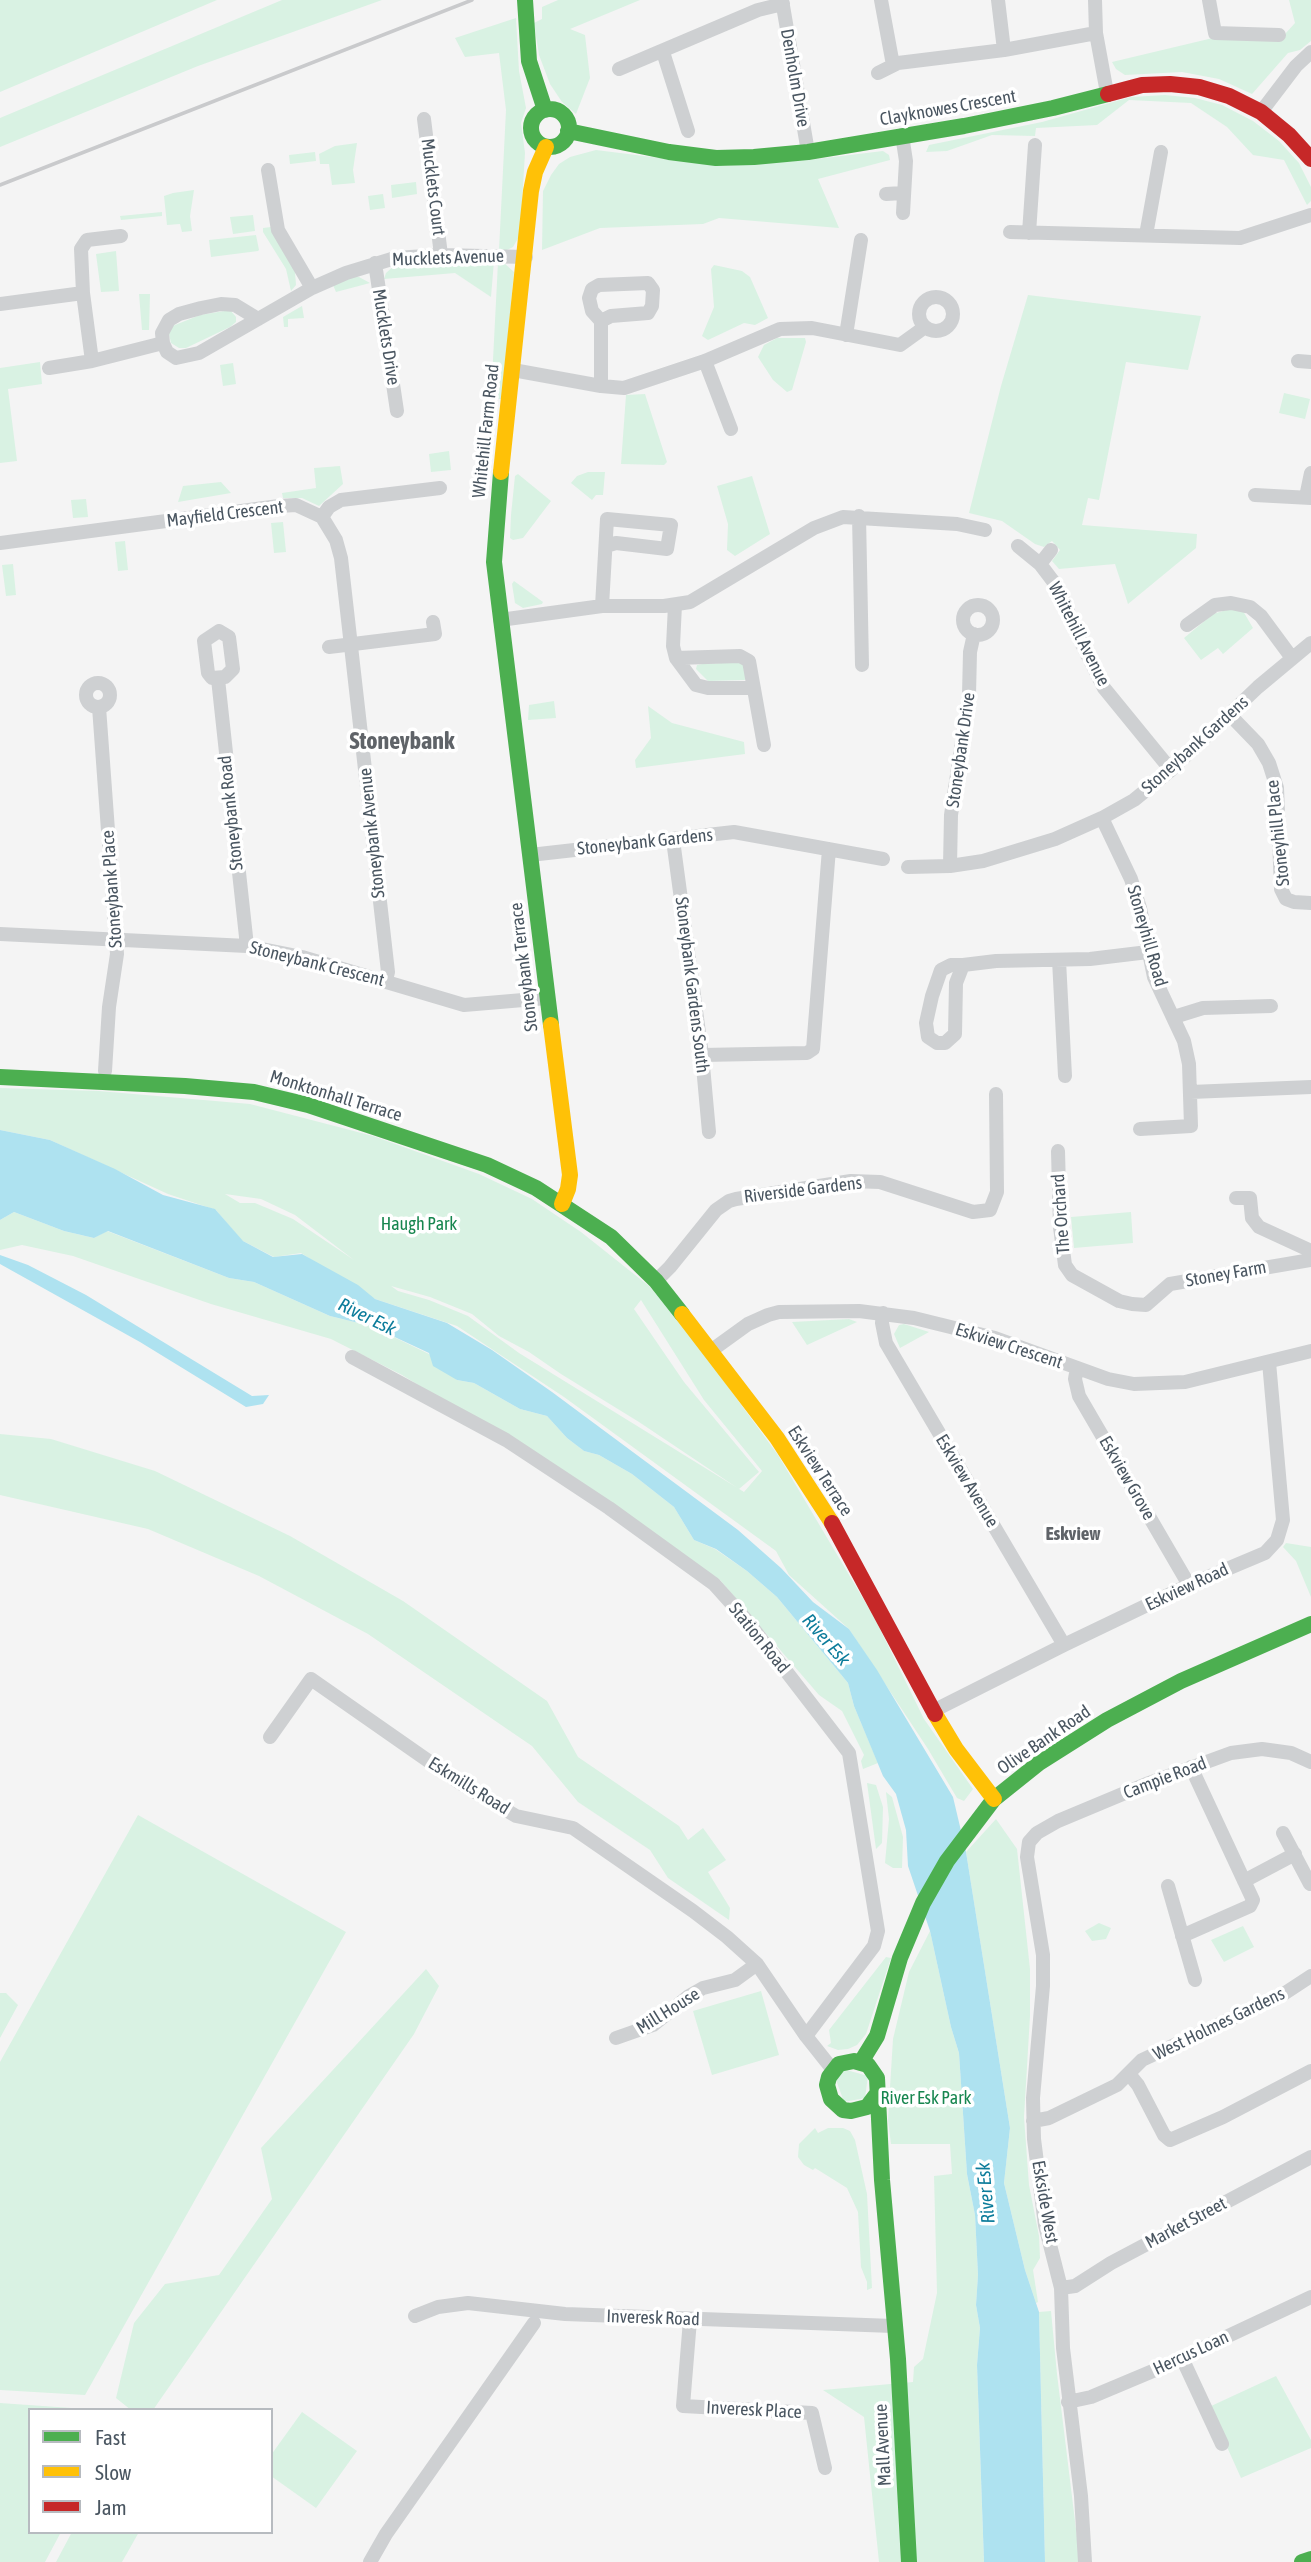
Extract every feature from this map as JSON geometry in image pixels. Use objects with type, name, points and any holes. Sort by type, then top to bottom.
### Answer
[{"type":"main road","points":[[525,3],[529,61],[545,110]]},
{"type":"main road","name":"Clayknowes Crescent","points":[[568,131],[669,152],[716,158],[754,158],[964,126],[1142,85],[1170,84],[1199,87],[1229,96],[1261,112],[1289,135],[1311,159]]},
{"type":"main road","points":[[545,110],[562,114],[566,119],[568,131],[561,144],[546,147],[536,141],[531,129],[535,117],[545,110]]},
{"type":"main road","name":"Whitehill Farm Road","points":[[514,723],[494,562],[496,517],[531,191],[535,172],[546,147]]},
{"type":"main road","name":"Stoneybank Terrace","points":[[514,723],[570,1175],[562,1204]]},
{"type":"main road","name":"Monktonhall Terrace","points":[[0,1077],[254,1092],[357,1120],[487,1165],[537,1188],[562,1204]]},
{"type":"main road","name":"Eskview Terrace","points":[[562,1204],[611,1237],[656,1281],[712,1350],[777,1438],[832,1522],[912,1677],[956,1749],[994,1799]]},
{"type":"main road","name":"Olive Bank Road","points":[[861,2062],[871,2048],[884,2018],[900,1958],[934,1883],[968,1831],[994,1799],[1039,1763],[1107,1720],[1181,1681],[1311,1624]]},
{"type":"main road","points":[[846,2061],[861,2062],[873,2071],[877,2078],[882,2180],[867,2127],[831,2099],[827,2085],[833,2070],[846,2061]]},
{"type":"main road","points":[[851,2112],[867,2107],[876,2095]]},
{"type":"main road","name":"Mall Avenue","points":[[882,2180],[898,2359],[909,2562]]},
{"type":"main road","points":[[1302,2562],[1311,2558]]},
{"type":"street","points":[[881,0],[893,65]]},
{"type":"street","points":[[998,0],[1004,50]]},
{"type":"street","points":[[1095,0],[1096,33],[1107,93]]},
{"type":"street","points":[[1209,0],[1214,33],[1279,35]]},
{"type":"street","name":"Denholm Drive","points":[[619,69],[782,2],[807,152]]},
{"type":"street","points":[[878,73],[893,65],[1004,50],[1096,33]]},
{"type":"street","points":[[663,52],[688,131]]},
{"type":"street","points":[[1261,112],[1296,66],[1311,52]]},
{"type":"street","name":"Mucklets Court","points":[[424,118],[441,255]]},
{"type":"street","points":[[902,135],[906,161],[904,213]]},
{"type":"street","points":[[1029,233],[1035,145]]},
{"type":"street","points":[[1146,236],[1164,161]]},
{"type":"street","points":[[268,170],[278,230],[312,288]]},
{"type":"street","points":[[886,194],[903,194]]},
{"type":"street","points":[[1010,232],[1240,238],[1311,215]]},
{"type":"street","points":[[92,361],[83,293],[81,249],[83,244],[93,239],[121,236]]},
{"type":"street","points":[[846,335],[861,240]]},
{"type":"street","name":"Mucklets Avenue","points":[[163,343],[170,355],[176,358],[190,356],[210,348],[312,288],[395,258],[441,255],[526,257]]},
{"type":"street","name":"Mucklets Drive","points":[[375,263],[397,411]]},
{"type":"street","points":[[0,304],[83,293]]},
{"type":"street","points":[[49,368],[92,361],[163,343],[162,333],[169,320],[179,314],[201,308],[227,304],[258,319]]},
{"type":"street","points":[[601,321],[601,386]]},
{"type":"street","points":[[513,370],[601,386],[632,386],[705,361],[779,329],[812,328],[900,345],[925,327]]},
{"type":"street","points":[[705,361],[731,429]]},
{"type":"street","points":[[1255,495],[1308,498],[1311,473]]},
{"type":"street","points":[[322,517],[341,499],[440,488]]},
{"type":"street","name":"Mayfield Crescent","points":[[0,542],[279,506],[296,505],[322,517]]},
{"type":"street","points":[[858,656],[859,516]]},
{"type":"street","name":"Stoneybank Avenue","points":[[322,517],[337,540],[341,558],[388,972],[386,980]]},
{"type":"street","points":[[500,620],[602,606],[675,605],[690,602],[814,527],[843,517],[957,524],[985,530]]},
{"type":"street","points":[[602,606],[606,545]]},
{"type":"street","name":"Whitehill Avenue","points":[[1018,546],[1040,564],[1059,589],[1077,634],[1104,688],[1171,770]]},
{"type":"street","name":"Whitehill Avenue","points":[[1040,564],[1051,550]]},
{"type":"street","points":[[1193,624],[1215,605],[1231,603],[1250,607],[1261,616],[1292,657]]},
{"type":"street","points":[[675,605],[673,646],[676,658],[696,685],[708,688],[754,688]]},
{"type":"street","points":[[329,647],[435,634],[433,622]]},
{"type":"street","name":"Stoneybank Drive","points":[[950,866],[951,815],[970,695],[970,652],[974,634]]},
{"type":"street","name":"Stoneybank Gardens","points":[[908,866],[950,866],[983,861],[1055,839],[1102,818],[1134,800],[1171,770],[1292,657],[1311,643]]},
{"type":"street","points":[[676,658],[740,656],[749,661],[764,745]]},
{"type":"street","name":"Stoneybank Road","points":[[218,679],[247,946]]},
{"type":"street","name":"Stoneybank Place","points":[[99,707],[117,954],[109,1007],[105,1071]]},
{"type":"street","name":"Stoneyhill Place","points":[[1230,715],[1258,744],[1269,764],[1277,788],[1281,888],[1286,898],[1294,902],[1311,903]]},
{"type":"street","name":"Stoneyhill Road","points":[[1102,818],[1131,879],[1140,908],[1154,977],[1184,1041],[1191,1092],[1191,1126],[1140,1129]]},
{"type":"street","name":"Stoneybank Gardens","points":[[530,855],[734,832],[883,859]]},
{"type":"street","name":"Stoneybank Gardens South","points":[[673,839],[702,1055],[709,1132]]},
{"type":"street","points":[[702,1055],[807,1053],[813,1049],[829,849]]},
{"type":"street","name":"Stoneybank Crescent","points":[[0,934],[247,946],[302,957],[464,1005],[547,998]]},
{"type":"street","points":[[962,965],[956,983],[955,1034],[944,1043],[937,1043],[928,1037],[926,1023],[941,970],[951,965],[996,961],[1090,960],[1148,952]]},
{"type":"street","points":[[1059,960],[1065,1076]]},
{"type":"street","points":[[1174,1017],[1203,1008],[1270,1006]]},
{"type":"street","points":[[1191,1092],[1311,1087]]},
{"type":"street","name":"Riverside Gardens","points":[[656,1281],[716,1210],[736,1199],[861,1181],[880,1182],[973,1212],[990,1210],[997,1192],[996,1094]]},
{"type":"street","name":"The Orchard","points":[[1058,1151],[1060,1227],[1065,1265],[1072,1275]]},
{"type":"street","points":[[1236,1198],[1250,1198],[1252,1218],[1259,1227],[1311,1251]]},
{"type":"street","name":"Stoney Farm","points":[[1072,1275],[1119,1300],[1146,1305],[1170,1284],[1311,1260]]},
{"type":"street","name":"Eskview Crescent","points":[[712,1350],[748,1324],[779,1312],[883,1313],[995,1338],[1108,1379],[1134,1384],[1185,1382],[1311,1351]]},
{"type":"street","name":"Eskview Avenue","points":[[883,1313],[886,1343],[1064,1645]]},
{"type":"street","name":"Station Road","points":[[352,1357],[506,1440],[609,1508],[714,1584],[749,1623],[849,1754],[874,1904],[877,1939],[806,2036]]},
{"type":"street","name":"Eskview Road","points":[[933,1711],[1189,1585],[1265,1552],[1277,1541],[1283,1520],[1269,1362]]},
{"type":"street","name":"Eskview Grove","points":[[1077,1368],[1075,1378],[1079,1396],[1189,1585]]},
{"type":"street","name":"Eskmills Road","points":[[270,1737],[311,1679],[460,1783],[516,1816],[573,1828],[719,1930],[757,1964],[806,2036]]},
{"type":"street","name":"Campie Road","points":[[1029,1842],[1037,1833],[1058,1821],[1231,1753],[1262,1749],[1291,1754],[1311,1762]]},
{"type":"street","points":[[1182,1936],[1250,1906],[1253,1900],[1191,1767]]},
{"type":"street","points":[[1283,1833],[1310,1884]]},
{"type":"street","name":"Eskside West","points":[[1029,1842],[1027,1857],[1041,1943],[1043,1986],[1033,2121],[1045,2225],[1061,2288],[1063,2348],[1081,2496],[1085,2562]]},
{"type":"street","points":[[1244,1881],[1295,1854]]},
{"type":"street","points":[[1168,1886],[1195,1980]]},
{"type":"street","name":"Mill House","points":[[616,2039],[653,2025],[689,1996],[703,1988],[735,1980],[757,1964]]},
{"type":"street","name":"West Holmes Gardens","points":[[1033,2121],[1049,2118],[1117,2085],[1142,2060],[1282,1995],[1311,1976]]},
{"type":"street","points":[[806,2036],[833,2070]]},
{"type":"street","points":[[1129,2074],[1138,2085],[1164,2135],[1170,2140],[1223,2117],[1311,2071]]},
{"type":"street","name":"Market Street","points":[[1061,2288],[1075,2286],[1111,2263],[1311,2157]]},
{"type":"street","name":"Hercus Loan","points":[[1068,2402],[1091,2397],[1182,2358],[1311,2297]]},
{"type":"street","name":"Inveresk Road","points":[[415,2316],[438,2307],[468,2303],[565,2314],[893,2326]]},
{"type":"street","name":"Inveresk Place","points":[[690,2320],[683,2406],[812,2413],[825,2468]]},
{"type":"street","points":[[370,2562],[386,2534],[534,2323]]},
{"type":"street","points":[[1182,2358],[1222,2444]]},
{"type":"green space","points":[[0,0],[217,0],[0,92]]},
{"type":"green space","points":[[282,0],[382,0],[198,66],[0,147],[0,118]]},
{"type":"green space","points":[[558,0],[640,0],[570,29],[585,35],[590,78],[576,114],[562,102],[550,84],[539,55],[534,23],[542,19],[542,7]]},
{"type":"green space","points":[[1289,0],[1311,0],[1311,41],[1300,50],[1288,53],[1252,94],[1219,79],[1182,72],[1125,75],[1116,69],[1112,62],[1217,37],[1285,34],[1295,23]]},
{"type":"green space","points":[[516,18],[519,71],[526,108],[521,123],[525,153],[520,235],[513,247],[499,250],[506,110],[499,53],[465,57],[455,38]]},
{"type":"green space","points":[[1165,95],[1195,98],[1222,105],[1253,121],[1279,141],[1299,163],[1311,187],[1311,201],[1307,205],[1284,160],[1253,155],[1227,127],[1191,103],[1129,100],[1097,125],[1036,128],[1035,136],[992,135],[947,151],[926,152],[929,145],[1042,122],[1131,97]]},
{"type":"green space","points":[[357,143],[353,170],[355,183],[332,185],[329,164],[320,164],[319,154],[335,146]]},
{"type":"green space","points":[[596,150],[724,166],[883,151],[889,155],[890,160],[818,179],[839,228],[719,218],[703,224],[600,228],[542,250],[543,191],[551,175],[559,164],[570,157]]},
{"type":"green space","points":[[315,152],[316,161],[290,164],[289,155]]},
{"type":"green space","points":[[416,182],[417,194],[392,198],[391,185]]},
{"type":"green space","points":[[194,190],[190,216],[192,231],[182,232],[180,224],[167,225],[164,196]]},
{"type":"green space","points":[[383,194],[385,208],[370,210],[368,196]]},
{"type":"green space","points":[[162,212],[162,216],[121,220],[120,216]]},
{"type":"green space","points":[[253,215],[255,231],[233,234],[230,217]]},
{"type":"green space","points":[[271,227],[295,272],[296,285],[291,291],[286,269],[263,232],[263,228]]},
{"type":"green space","points":[[256,235],[258,251],[211,257],[209,240]]},
{"type":"green space","points":[[116,251],[119,291],[101,292],[96,254]]},
{"type":"green space","points":[[494,261],[491,297],[455,273],[384,279],[386,273],[396,264],[408,262]]},
{"type":"green space","points":[[498,262],[504,263],[514,272],[502,399],[491,399]]},
{"type":"green space","points":[[714,265],[742,271],[750,277],[768,318],[755,325],[744,323],[708,340],[702,336],[714,307],[711,269]]},
{"type":"green space","points":[[359,277],[370,283],[336,292],[333,285]]},
{"type":"green space","points":[[139,294],[150,294],[149,330],[142,330]]},
{"type":"green space","points":[[1028,295],[1201,316],[1188,370],[1126,362],[1099,500],[1088,498],[1082,525],[1197,534],[1196,548],[1128,604],[1115,564],[1059,569],[1052,561],[1060,550],[1052,541],[1044,547],[1035,544],[1002,521],[969,513],[1001,386]]},
{"type":"green space","points":[[302,306],[304,318],[288,319],[288,327],[284,327],[283,317]]},
{"type":"green space","points":[[231,311],[236,317],[236,322],[230,327],[186,348],[179,348],[171,343],[170,327],[200,315]]},
{"type":"green space","points":[[777,338],[805,338],[806,342],[792,390],[787,392],[773,380],[758,357],[764,345]]},
{"type":"green space","points":[[40,362],[42,384],[8,389],[17,461],[0,463],[0,368]]},
{"type":"green space","points":[[233,363],[236,384],[223,386],[220,365]]},
{"type":"green space","points":[[1284,393],[1310,399],[1305,419],[1279,413]]},
{"type":"green space","points":[[645,394],[667,462],[664,465],[621,464],[626,395]]},
{"type":"green space","points":[[449,451],[451,470],[431,472],[429,454]]},
{"type":"green space","points":[[340,466],[343,484],[319,506],[302,498],[283,498],[282,493],[316,488],[314,468]]},
{"type":"green space","points":[[588,472],[605,472],[603,495],[596,495],[592,500],[571,483],[577,476]]},
{"type":"green space","points":[[518,474],[551,501],[523,538],[513,540],[510,538],[511,515],[515,476]]},
{"type":"green space","points":[[752,476],[770,534],[735,556],[727,550],[728,524],[717,486]]},
{"type":"green space","points":[[221,482],[231,493],[178,502],[183,486]]},
{"type":"green space","points":[[86,499],[88,517],[73,518],[71,500]]},
{"type":"green space","points":[[283,522],[286,552],[274,553],[271,523]]},
{"type":"green space","points":[[125,541],[128,570],[118,571],[115,542]]},
{"type":"green space","points":[[13,564],[16,595],[6,596],[2,565]]},
{"type":"green space","points":[[514,581],[543,602],[542,604],[523,608],[515,603],[512,584]]},
{"type":"green space","points":[[1233,608],[1243,611],[1253,628],[1223,654],[1218,648],[1201,660],[1184,638],[1213,614]]},
{"type":"green space","points":[[742,662],[748,679],[744,680],[708,681],[696,669],[697,665],[702,664]]},
{"type":"green space","points":[[554,701],[556,718],[528,720],[529,705]]},
{"type":"green space","points":[[648,706],[672,723],[744,742],[745,754],[636,768],[635,760],[651,738]]},
{"type":"green space","name":"Haugh Park","points":[[0,1088],[99,1091],[250,1104],[373,1136],[479,1174],[532,1199],[581,1232],[649,1286],[679,1320],[778,1455],[874,1617],[924,1719],[973,1789],[964,1801],[957,1798],[849,1629],[789,1575],[776,1551],[564,1397],[457,1326],[369,1297],[301,1253],[274,1257],[241,1240],[216,1210],[168,1194],[50,1140],[0,1130]],"holes":[[[225,1194],[261,1199],[295,1215],[354,1260],[293,1219],[255,1203],[240,1203]],[[391,1286],[430,1297],[472,1314],[499,1336],[639,1422],[737,1488],[519,1353],[468,1316],[398,1291]],[[641,1300],[704,1400],[762,1471],[744,1492],[739,1489],[759,1472],[684,1382],[634,1309]]]},
{"type":"green space","points":[[14,1212],[64,1231],[94,1238],[107,1231],[229,1278],[254,1282],[330,1316],[371,1326],[429,1354],[457,1380],[474,1383],[520,1409],[547,1416],[567,1438],[584,1451],[599,1455],[632,1474],[674,1507],[694,1540],[715,1549],[747,1571],[777,1597],[848,1683],[854,1706],[878,1763],[863,1769],[861,1761],[864,1755],[842,1711],[819,1695],[720,1580],[582,1486],[402,1375],[331,1339],[211,1304],[73,1256],[22,1245],[0,1250],[0,1220]]},
{"type":"green space","points":[[1131,1212],[1133,1243],[1074,1248],[1071,1217]]},
{"type":"green space","points":[[849,1319],[857,1322],[807,1345],[792,1322]]},
{"type":"green space","points":[[904,1324],[929,1332],[900,1348],[894,1334],[899,1325]]},
{"type":"green space","points":[[0,1434],[51,1439],[155,1471],[290,1536],[403,1601],[547,1701],[578,1757],[679,1826],[688,1840],[703,1828],[726,1860],[708,1872],[730,1908],[729,1920],[668,1878],[650,1850],[578,1802],[532,1746],[368,1634],[259,1576],[148,1529],[0,1495]]},
{"type":"green space","points":[[1286,1543],[1311,1547],[1311,1597],[1296,1561],[1283,1547]]},
{"type":"green space","points":[[867,1783],[876,1785],[883,1807],[882,1843],[876,1849]]},
{"type":"green space","points":[[886,1792],[892,1797],[903,1837],[902,1868],[893,1868],[885,1863],[889,1819]]},
{"type":"green space","points":[[138,1815],[346,1932],[85,2395],[0,2390],[0,2062]]},
{"type":"green space","points":[[996,1819],[1017,1849],[1030,1969],[1024,2117],[1029,2185],[1039,2236],[1040,2258],[1033,2270],[1036,2303],[1025,2270],[1004,2183],[1010,2128],[966,1852]]},
{"type":"green space","points":[[1099,1923],[1111,1928],[1106,1939],[1092,1941],[1085,1931]]},
{"type":"green space","points":[[1243,1926],[1254,1947],[1224,1962],[1211,1940]]},
{"type":"green space","name":"River Esk Park","points":[[930,1931],[959,2053],[967,2174],[975,2215],[984,2562],[879,2562],[864,2417],[823,2390],[913,2382],[914,2367],[923,2359],[937,2293],[934,2176],[952,2174],[950,2144],[891,2144],[888,2120],[893,2039],[909,1972]]},
{"type":"green space","points":[[886,1957],[891,1958],[866,2034],[857,2045],[848,2049],[838,2050],[827,2046],[831,2043],[829,2030]]},
{"type":"green space","points":[[426,1969],[439,1986],[414,2034],[154,2408],[128,2408],[116,2398],[134,2323],[165,2284],[219,2275],[272,2199],[261,2148]]},
{"type":"green space","points":[[761,1991],[779,2055],[712,2075],[693,2011]]},
{"type":"green space","points":[[0,1993],[6,1993],[18,2005],[0,2038]]},
{"type":"green space","points":[[843,2069],[868,2076],[865,2098],[844,2102],[835,2077]]},
{"type":"green space","points":[[815,2128],[818,2133],[828,2128],[843,2128],[850,2131],[855,2140],[867,2194],[872,2288],[867,2290],[861,2267],[858,2212],[847,2188],[815,2168],[813,2170],[804,2165],[798,2157],[799,2144]]},
{"type":"green space","points":[[1051,2311],[1080,2562],[1045,2562],[1039,2312]]},
{"type":"green space","points":[[1276,2376],[1311,2440],[1311,2448],[1241,2478],[1209,2407]]},
{"type":"green space","points":[[0,2403],[71,2408],[28,2408],[28,2534],[60,2534],[45,2562],[0,2562]]},
{"type":"green space","points":[[302,2412],[357,2451],[316,2508],[273,2477],[273,2452]]},
{"type":"green space","points":[[71,2534],[138,2534],[122,2562],[56,2562]]},
{"type":"water","name":"River Esk","points":[[0,1130],[50,1140],[115,1169],[163,1195],[215,1209],[243,1241],[273,1257],[302,1254],[358,1285],[375,1299],[447,1323],[492,1350],[552,1392],[738,1530],[781,1568],[813,1602],[849,1629],[877,1670],[953,1797],[966,1852],[1010,2128],[1004,2183],[1025,2270],[1039,2312],[1045,2562],[984,2562],[977,2365],[980,2328],[976,2305],[978,2275],[975,2215],[967,2174],[959,2053],[930,1931],[908,1866],[906,1830],[896,1794],[883,1776],[854,1706],[848,1683],[777,1597],[716,1549],[694,1540],[674,1507],[632,1474],[599,1455],[584,1451],[567,1438],[547,1416],[520,1409],[474,1383],[457,1380],[433,1366],[429,1353],[371,1326],[330,1316],[254,1282],[229,1278],[108,1231],[94,1238],[64,1231],[14,1212],[0,1220]]},
{"type":"water","points":[[0,1255],[28,1265],[86,1295],[252,1396],[269,1395],[263,1404],[246,1407],[140,1342],[0,1264]]},
{"type":"railway","points":[[0,185],[472,0]]},
{"type":"traffic: fast","points":[[525,0],[529,61],[545,110]]},
{"type":"traffic: fast","points":[[568,131],[669,152],[716,158],[754,157],[808,152],[964,126],[1108,94]]},
{"type":"traffic: fast","points":[[550,109],[563,115],[569,128],[563,141],[550,147],[537,141],[531,128],[537,115],[550,109]]},
{"type":"traffic: fast","points":[[501,472],[494,562],[551,1025]]},
{"type":"traffic: fast","points":[[0,1077],[254,1092],[308,1105],[487,1165],[536,1188],[611,1237],[656,1281],[682,1314]]},
{"type":"traffic: fast","points":[[861,2062],[877,2036],[900,1958],[923,1903],[947,1861],[994,1799],[1039,1763],[1107,1720],[1181,1681],[1311,1624]]},
{"type":"traffic: fast","points":[[876,2095],[867,2107],[843,2110],[831,2099],[827,2085],[829,2077],[839,2064],[854,2061],[868,2065],[877,2078],[882,2180],[898,2359],[909,2562]]},
{"type":"traffic: fast","points":[[1302,2562],[1311,2559]]},
{"type":"traffic: slow","points":[[501,472],[531,191],[535,172],[546,147]]},
{"type":"traffic: slow","points":[[551,1025],[570,1175],[562,1204]]},
{"type":"traffic: slow","points":[[682,1314],[777,1438],[832,1523]]},
{"type":"traffic: slow","points":[[935,1714],[956,1749],[994,1799]]},
{"type":"traffic: jam","points":[[1108,94],[1142,85],[1170,84],[1199,87],[1229,96],[1261,112],[1289,135],[1311,159]]},
{"type":"traffic: jam","points":[[832,1523],[935,1714]]},
{"type":"district","name":"Stoneybank","points":[[402,741]]},
{"type":"district","name":"Eskview","points":[[1073,1534]]}]
